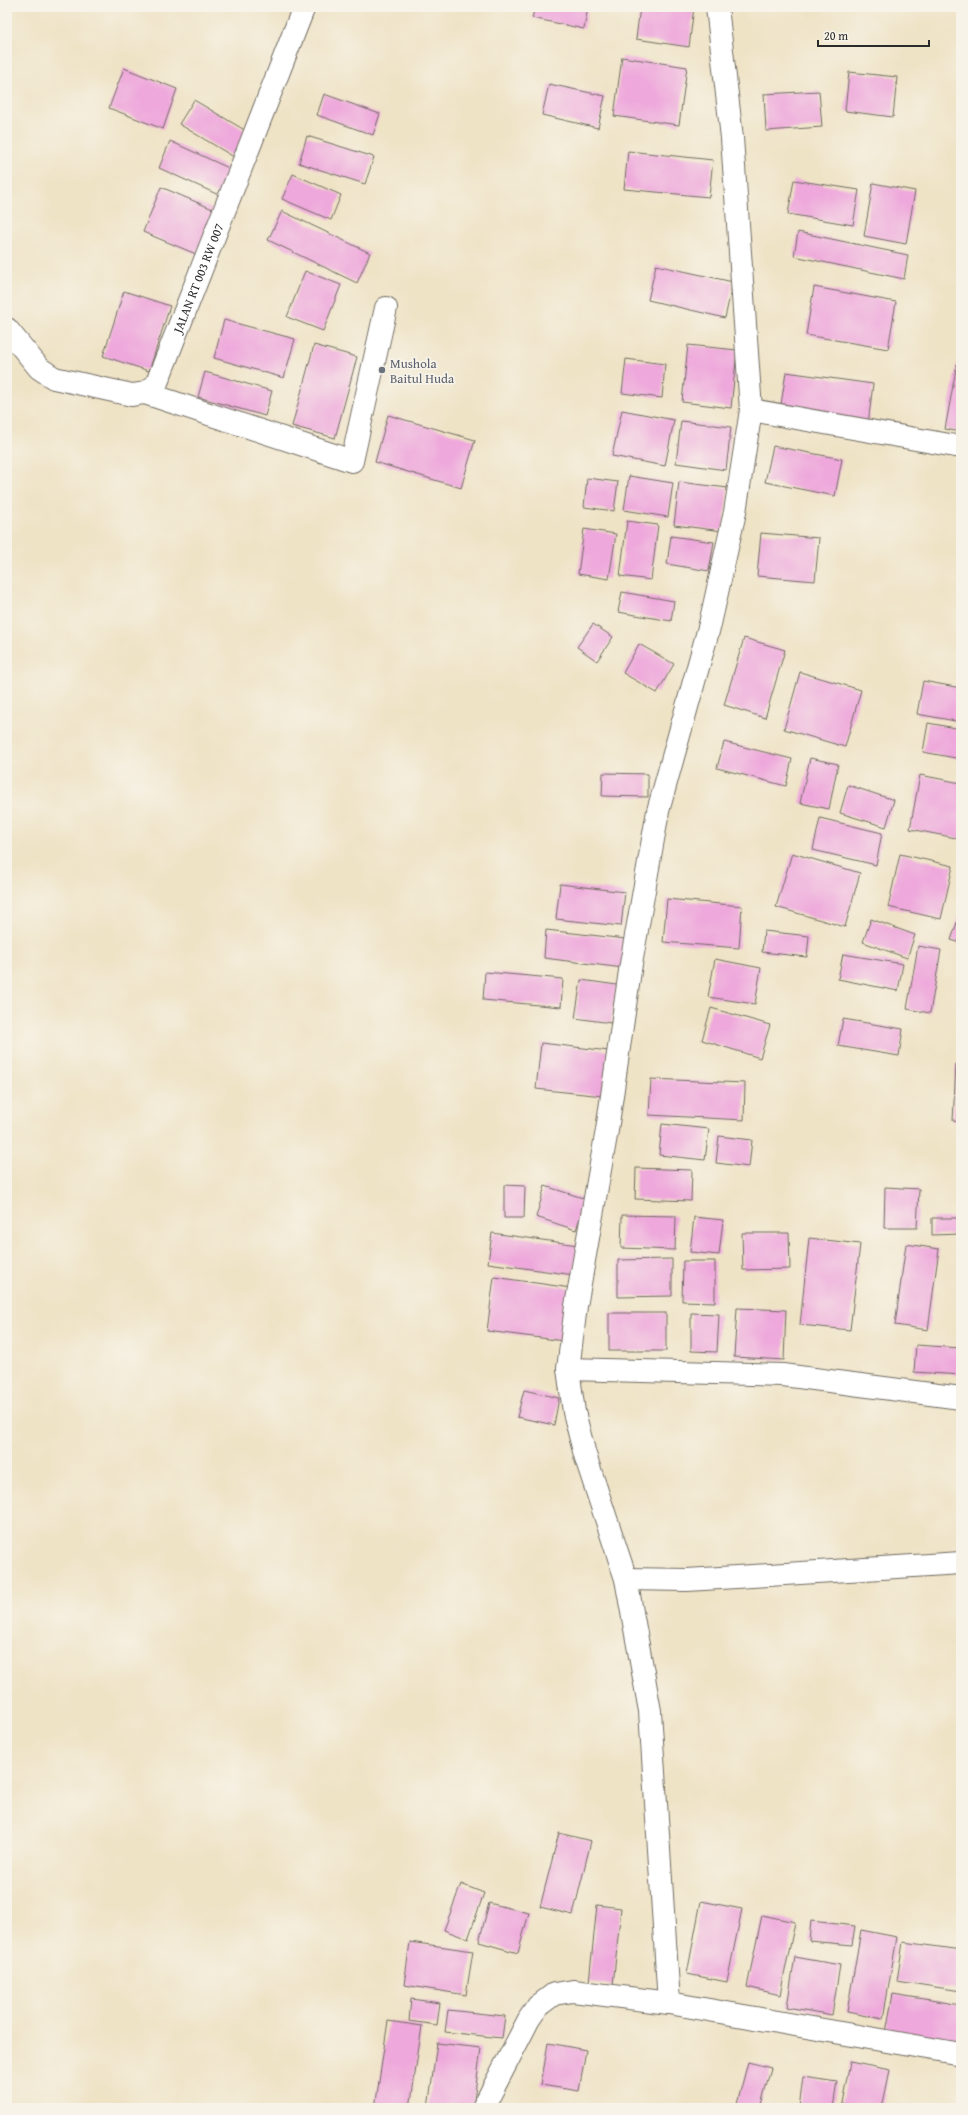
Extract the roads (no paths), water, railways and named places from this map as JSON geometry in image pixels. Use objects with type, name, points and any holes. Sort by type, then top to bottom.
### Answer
[{"type":"street","name":"JALAN RT 003 RW 007","points":[[145,393],[156,385],[162,373],[304,7]]},
{"type":"street","points":[[669,2003],[654,1745],[650,1711],[626,1579],[585,1455],[574,1412],[568,1369],[576,1306],[607,1130],[631,964],[658,811],[710,624],[735,512],[751,410],[732,138],[718,7]]},
{"type":"street","points":[[7,329],[39,368],[54,378],[132,396],[145,393],[352,461],[386,308]]},
{"type":"street","points":[[751,410],[961,447]]},
{"type":"street","points":[[568,1369],[783,1375],[961,1398]]},
{"type":"street","points":[[626,1579],[687,1580],[961,1563]]},
{"type":"street","points":[[483,2108],[529,2019],[538,2006],[554,1994],[573,1991],[669,2003],[961,2054]]},
{"type":"place","name":"Mushola Baitul Huda","points":[[382,370]]}]
